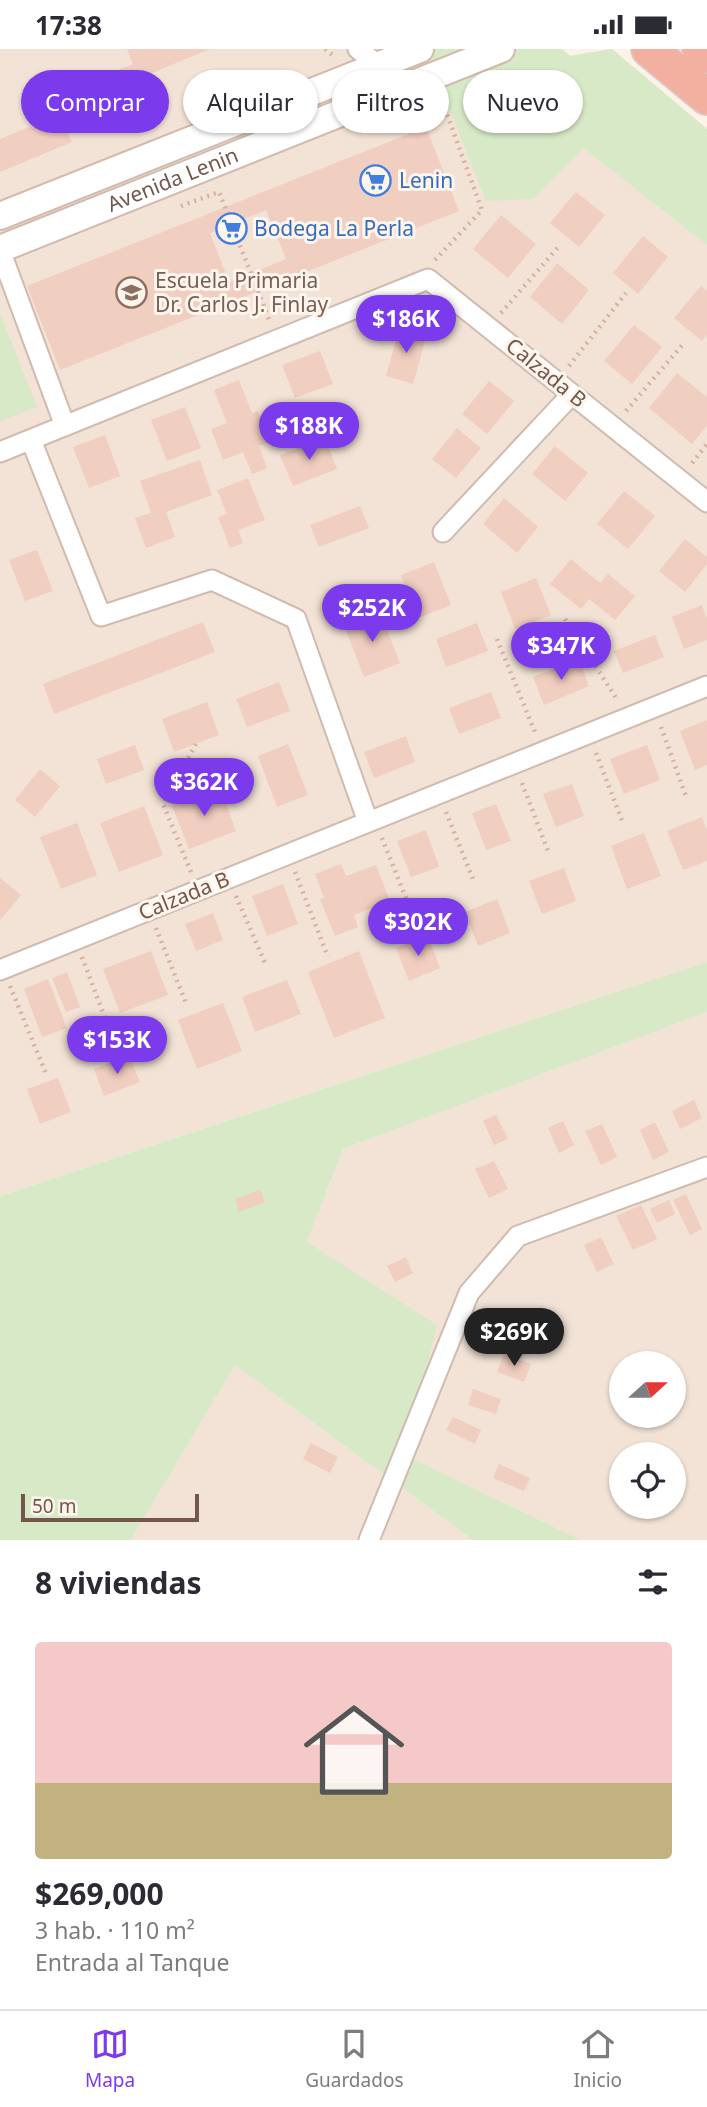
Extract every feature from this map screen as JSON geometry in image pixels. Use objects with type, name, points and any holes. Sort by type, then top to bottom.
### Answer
[{"type":"highway","points":[[649,49],[707,97]]},
{"type":"highway","points":[[699,49],[707,55]]},
{"type":"street","name":"Avenida Lenin","points":[[0,216],[368,57],[420,49]]},
{"type":"street","name":"Avenida Lenin","points":[[448,70],[501,49]]},
{"type":"street","points":[[368,57],[384,70]]},
{"type":"street","name":"Avenida Lenin","points":[[0,249],[332,117]]},
{"type":"street","points":[[0,249],[65,426]]},
{"type":"street","name":"Calzada B","points":[[0,452],[428,279],[707,502]]},
{"type":"street","points":[[443,532],[572,394]]},
{"type":"street","points":[[31,440],[101,616],[212,580],[296,619],[368,822]]},
{"type":"street","name":"Calzada B","points":[[5,977],[368,822],[707,686]]},
{"type":"street","points":[[369,1540],[469,1293],[518,1235],[707,1167]]},
{"type":"path","points":[[325,49],[338,59]]},
{"type":"path","points":[[444,268],[434,261],[482,210],[449,120]]},
{"type":"path","points":[[169,211],[219,192],[276,340]]},
{"type":"path","points":[[501,313],[560,245]]},
{"type":"path","points":[[569,366],[626,293]]},
{"type":"path","points":[[491,305],[510,320]]},
{"type":"path","points":[[626,411],[684,343]]},
{"type":"path","points":[[559,358],[578,374]]},
{"type":"path","points":[[616,404],[637,420]]},
{"type":"path","points":[[699,469],[692,463],[707,444]]},
{"type":"path","points":[[565,619],[618,701]]},
{"type":"path","points":[[497,639],[536,734]]},
{"type":"path","points":[[661,726],[687,799]]},
{"type":"path","points":[[192,874],[163,804],[196,744]]},
{"type":"path","points":[[596,752],[623,823]]},
{"type":"path","points":[[521,782],[548,851]]},
{"type":"path","points":[[446,811],[473,879]]},
{"type":"path","points":[[381,837],[418,928]]},
{"type":"path","points":[[294,872],[328,957]]},
{"type":"path","points":[[236,895],[266,965]]},
{"type":"path","points":[[155,927],[186,1003]]},
{"type":"path","points":[[82,956],[113,1039],[108,1049]]},
{"type":"path","points":[[5,977],[47,1076]]},
{"type":"shaded area","points":[[0,49],[562,49],[570,56],[612,49],[707,129],[707,962],[0,1196]]},
{"type":"shaded area","points":[[707,1012],[707,1540],[581,1540],[405,1455],[307,1242],[343,1149]]},
{"type":"shaded area","points":[[235,1365],[473,1540],[131,1540]]},
{"type":"green space","points":[[395,49],[562,49],[570,56],[612,49],[707,129],[707,245],[584,148],[533,199],[486,201],[449,108],[449,70],[421,70]]},
{"type":"green space","points":[[0,313],[37,407],[0,421]]},
{"type":"green space","points":[[707,962],[707,1012],[343,1149],[307,1242],[437,1325],[405,1455],[581,1540],[473,1540],[235,1365],[131,1540],[0,1540],[0,1196]]},
{"type":"building","points":[[127,49],[210,49],[159,70],[118,70],[133,64]]},
{"type":"building","points":[[21,130],[21,133],[68,133],[72,142],[0,172],[0,139]]},
{"type":"building","points":[[411,133],[428,133],[459,211],[60,370],[27,286]],"holes":[[[266,210],[286,259],[229,282],[210,233]]]},
{"type":"building","points":[[576,192],[605,215],[579,247],[550,223]]},
{"type":"building","points":[[501,215],[536,244],[508,278],[473,249]]},
{"type":"building","points":[[643,236],[668,257],[638,294],[613,273]]},
{"type":"building","points":[[557,263],[589,290],[562,324],[530,297]]},
{"type":"building","points":[[701,286],[707,291],[707,335],[702,341],[674,318]]},
{"type":"building","points":[[634,325],[662,347],[632,384],[604,361]]},
{"type":"building","points":[[400,326],[427,334],[413,384],[386,376]]},
{"type":"building","points":[[320,351],[333,384],[295,398],[282,365]]},
{"type":"building","points":[[677,373],[707,397],[707,426],[692,444],[649,408]]},
{"type":"building","points":[[239,380],[252,413],[258,411],[270,442],[259,446],[267,468],[252,474],[243,452],[223,460],[211,429],[227,423],[214,390]]},
{"type":"building","points":[[489,381],[514,401],[487,434],[462,414]]},
{"type":"building","points":[[185,407],[201,448],[167,461],[151,420]]},
{"type":"building","points":[[457,428],[481,448],[456,478],[432,459]]},
{"type":"building","points":[[105,435],[120,476],[89,488],[73,447]]},
{"type":"building","points":[[325,438],[337,469],[293,486],[280,455]]},
{"type":"building","points":[[555,446],[588,473],[565,501],[532,474]]},
{"type":"building","points":[[200,460],[212,495],[166,512],[175,537],[146,548],[135,518],[151,513],[140,481]]},
{"type":"building","points":[[248,478],[265,520],[238,530],[243,543],[230,548],[218,517],[227,514],[217,490]]},
{"type":"building","points":[[624,491],[655,516],[628,549],[597,524]]},
{"type":"building","points":[[504,498],[538,527],[517,553],[483,524]]},
{"type":"building","points":[[360,506],[369,528],[319,547],[310,525]]},
{"type":"building","points":[[685,539],[707,557],[707,564],[685,592],[659,571]]},
{"type":"building","points":[[37,550],[53,591],[25,601],[9,560]]},
{"type":"building","points":[[571,559],[600,583],[608,574],[635,596],[615,620],[589,599],[581,609],[550,584]]},
{"type":"building","points":[[434,562],[451,605],[418,618],[401,575]]},
{"type":"building","points":[[536,578],[551,615],[515,629],[501,592]]},
{"type":"building","points":[[702,605],[707,619],[707,640],[684,649],[672,617]]},
{"type":"building","points":[[380,612],[400,663],[364,677],[344,625]]},
{"type":"building","points":[[203,622],[215,652],[54,714],[43,684]]},
{"type":"building","points":[[477,623],[488,651],[446,667],[436,639]]},
{"type":"building","points":[[655,635],[664,657],[623,673],[614,651]]},
{"type":"building","points":[[579,659],[589,686],[544,705],[533,677]]},
{"type":"building","points":[[279,682],[290,711],[247,727],[236,699]]},
{"type":"building","points":[[491,692],[501,718],[459,734],[449,708]]},
{"type":"building","points":[[207,702],[219,735],[174,752],[162,719]]},
{"type":"building","points":[[707,720],[707,765],[695,770],[680,731]]},
{"type":"building","points":[[406,736],[415,762],[374,778],[364,752]]},
{"type":"building","points":[[288,744],[308,795],[277,807],[258,756]]},
{"type":"building","points":[[135,745],[144,770],[106,784],[97,759]]},
{"type":"building","points":[[647,745],[660,780],[624,794],[610,759]]},
{"type":"building","points":[[40,769],[60,786],[35,817],[15,800]]},
{"type":"building","points":[[572,784],[584,816],[556,827],[543,794]]},
{"type":"building","points":[[220,788],[236,831],[189,849],[172,806]]},
{"type":"building","points":[[496,804],[511,841],[486,850],[472,813]]},
{"type":"building","points":[[144,806],[163,855],[119,872],[100,823]]},
{"type":"building","points":[[702,817],[707,830],[707,861],[683,870],[667,831]]},
{"type":"building","points":[[77,823],[97,875],[61,889],[40,837]]},
{"type":"building","points":[[426,830],[439,867],[411,877],[397,841]]},
{"type":"building","points":[[644,833],[661,876],[627,889],[611,846]]},
{"type":"building","points":[[341,864],[346,876],[376,865],[390,901],[354,915],[358,927],[335,936],[320,899],[324,898],[315,874]]},
{"type":"building","points":[[564,868],[576,901],[542,914],[529,881]]},
{"type":"building","points":[[0,878],[21,895],[0,920]]},
{"type":"building","points":[[283,884],[298,924],[267,936],[252,896]]},
{"type":"building","points":[[497,899],[510,933],[478,946],[465,912]]},
{"type":"building","points":[[213,913],[223,940],[196,951],[185,924]]},
{"type":"building","points":[[428,936],[440,968],[409,981],[396,948]]},
{"type":"building","points":[[151,951],[168,995],[120,1013],[103,969]]},
{"type":"building","points":[[359,951],[385,1018],[334,1038],[308,972]]},
{"type":"building","points":[[67,972],[80,1007],[66,1012],[52,978]]},
{"type":"building","points":[[48,979],[67,1028],[42,1037],[24,989]]},
{"type":"building","points":[[287,980],[301,1014],[255,1032],[242,997]]},
{"type":"building","points":[[223,1003],[242,1051],[197,1069],[178,1020]]},
{"type":"building","points":[[129,1055],[140,1082],[104,1096],[94,1069]]},
{"type":"building","points":[[58,1078],[71,1112],[40,1124],[27,1089]]},
{"type":"building","points":[[694,1100],[702,1118],[680,1129],[672,1111]]},
{"type":"building","points":[[496,1115],[508,1139],[494,1145],[483,1121]]},
{"type":"building","points":[[563,1121],[574,1145],[559,1153],[548,1128]]},
{"type":"building","points":[[655,1122],[669,1152],[653,1160],[640,1130]]},
{"type":"building","points":[[602,1124],[617,1157],[601,1165],[585,1131]]},
{"type":"building","points":[[494,1161],[508,1189],[489,1198],[475,1169]]},
{"type":"building","points":[[260,1190],[265,1202],[239,1212],[235,1199]]},
{"type":"building","points":[[686,1194],[702,1229],[690,1235],[673,1200]]},
{"type":"building","points":[[669,1200],[675,1214],[657,1223],[650,1209]]},
{"type":"building","points":[[641,1205],[657,1239],[633,1250],[616,1216]]},
{"type":"building","points":[[601,1237],[614,1264],[597,1272],[584,1245]]},
{"type":"building","points":[[406,1257],[413,1273],[395,1282],[387,1266]]},
{"type":"building","points":[[504,1354],[531,1364],[524,1382],[497,1372]]},
{"type":"building","points":[[473,1389],[501,1399],[496,1414],[468,1405]]},
{"type":"building","points":[[453,1417],[481,1430],[475,1444],[446,1430]]},
{"type":"building","points":[[311,1443],[338,1457],[330,1473],[303,1459]]},
{"type":"building","points":[[499,1464],[530,1478],[524,1491],[493,1478]]},
{"type":"place","name":"Lenin","points":[[376,181]]},
{"type":"place","name":"Bodega La Perla","points":[[231,229]]},
{"type":"place","name":"Escuela Primaria Dr. Carlos J. Finlay","points":[[132,293]]}]
